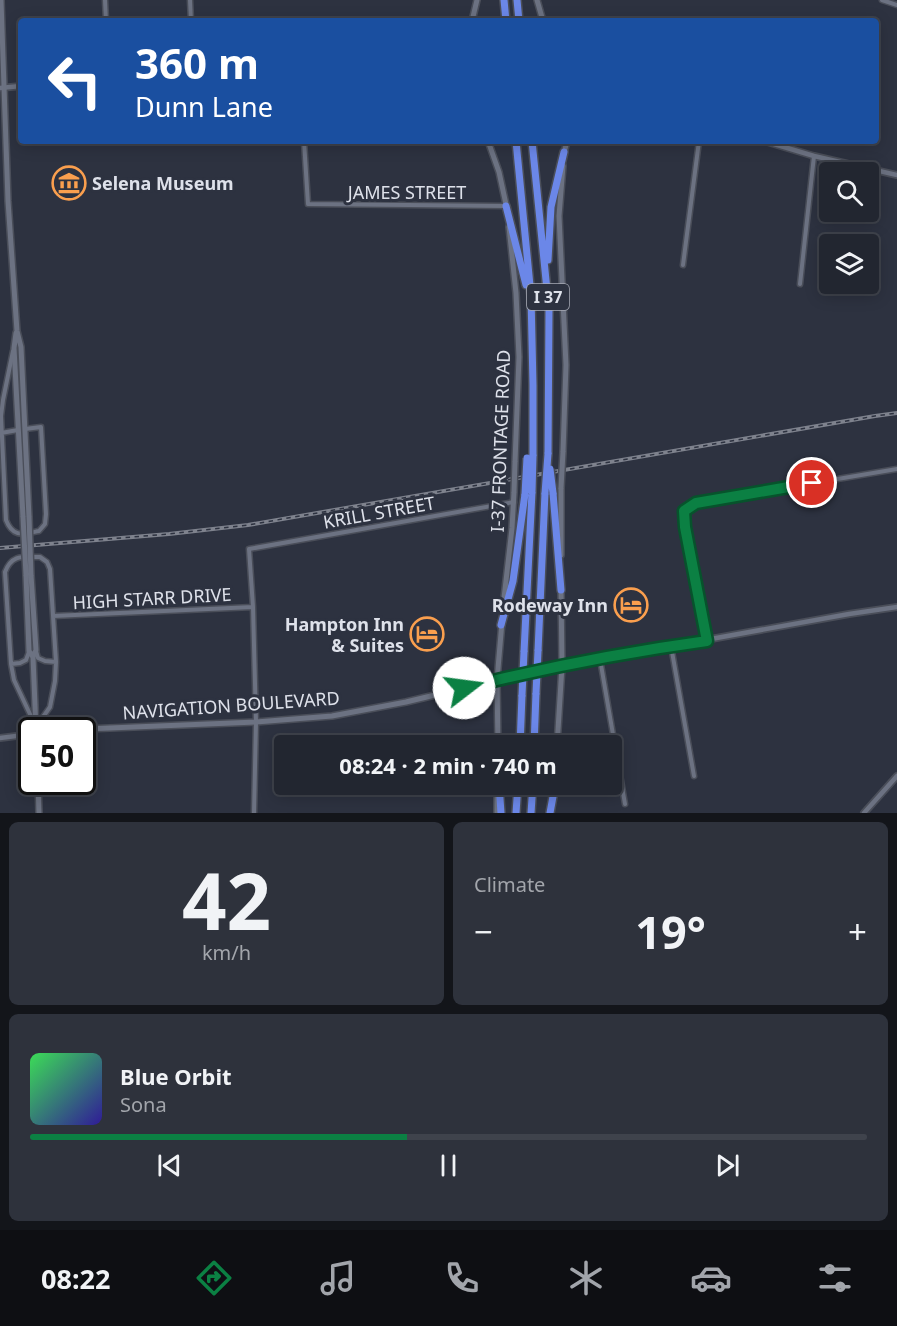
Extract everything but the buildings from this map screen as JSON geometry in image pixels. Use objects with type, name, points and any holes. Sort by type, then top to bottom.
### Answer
[{"type":"highway","points":[[504,0],[506,18]]},
{"type":"highway","points":[[517,0],[519,18]]},
{"type":"highway","name":"I 37","points":[[516,144],[531,296],[533,417],[528,493]]},
{"type":"highway","name":"I 37","points":[[532,144],[549,310],[549,493]]},
{"type":"highway","points":[[547,280],[551,207],[564,152]]},
{"type":"highway","points":[[506,206],[525,280],[533,356]]},
{"type":"highway","points":[[501,625],[513,581],[528,493]]},
{"type":"highway","points":[[520,735],[528,493]]},
{"type":"highway","points":[[549,493],[561,590]]},
{"type":"highway","points":[[534,735],[549,493]]},
{"type":"highway","points":[[498,795],[499,813]]},
{"type":"highway","points":[[516,813],[517,795]]},
{"type":"highway","points":[[531,813],[532,795]]},
{"type":"highway","points":[[551,813],[553,795]]},
{"type":"main road","points":[[0,0],[2,88],[16,331],[14,348],[22,430]]},
{"type":"main road","points":[[473,18],[477,0]]},
{"type":"main road","points":[[537,0],[542,18]]},
{"type":"main road","name":"I-37 FRONTAGE ROAD","points":[[489,144],[499,172],[506,206],[516,293],[519,357],[514,502],[497,680],[498,735]]},
{"type":"main road","points":[[558,735],[562,666],[561,488],[566,363],[559,216],[566,144]]},
{"type":"main road","points":[[16,331],[21,347],[22,430],[36,717]]},
{"type":"main road","name":"NAVIGATION BOULEVARD","points":[[96,729],[256,722],[332,716],[562,666]]},
{"type":"main road","points":[[38,795],[39,813]]},
{"type":"street","points":[[105,0],[106,18]]},
{"type":"street","points":[[190,0],[191,18]]},
{"type":"street","points":[[882,0],[897,5]]},
{"type":"street","points":[[2,88],[18,87]]},
{"type":"street","name":"JAMES STREET","points":[[304,144],[308,204],[506,206]]},
{"type":"street","points":[[683,265],[699,144]]},
{"type":"street","points":[[774,144],[814,156],[897,175]]},
{"type":"street","points":[[800,284],[814,156]]},
{"type":"street","points":[[0,201],[8,201]]},
{"type":"street","points":[[1,433],[41,427],[46,514],[45,525],[39,531],[27,534],[15,533],[9,529],[6,520],[1,442],[1,433],[1,416],[14,348]]},
{"type":"street","points":[[707,641],[685,527],[684,511],[696,503],[897,469]]},
{"type":"street","name":"KRILL STREET","points":[[253,607],[249,549],[514,502]]},
{"type":"street","points":[[31,717],[14,680],[10,664],[5,572],[9,563],[16,558],[40,556],[47,562],[50,569],[56,662],[50,707],[44,717]]},
{"type":"street","points":[[253,607],[256,722],[254,813]]},
{"type":"street","name":"HIGH STARR DRIVE","points":[[53,616],[253,607]]},
{"type":"street","name":"NAVIGATION BOULEVARD","points":[[562,666],[897,607]]},
{"type":"street","points":[[670,646],[694,776]]},
{"type":"street","points":[[10,664],[26,660],[32,651],[38,658],[56,662]]},
{"type":"street","points":[[600,659],[625,804]]},
{"type":"street","points":[[0,738],[18,736]]},
{"type":"street","points":[[864,813],[897,776]]},
{"type":"railway","points":[[0,548],[248,525],[897,413]]},
{"type":"place","name":"Selena Museum","points":[[69,183]]},
{"type":"place","name":"Rodeway Inn","points":[[631,605]]},
{"type":"place","name":"Hampton Inn & Suites","points":[[427,634]]},
{"type":"route","points":[[464,688],[562,666],[707,641],[685,527],[684,511],[696,503],[812,483]]}]
